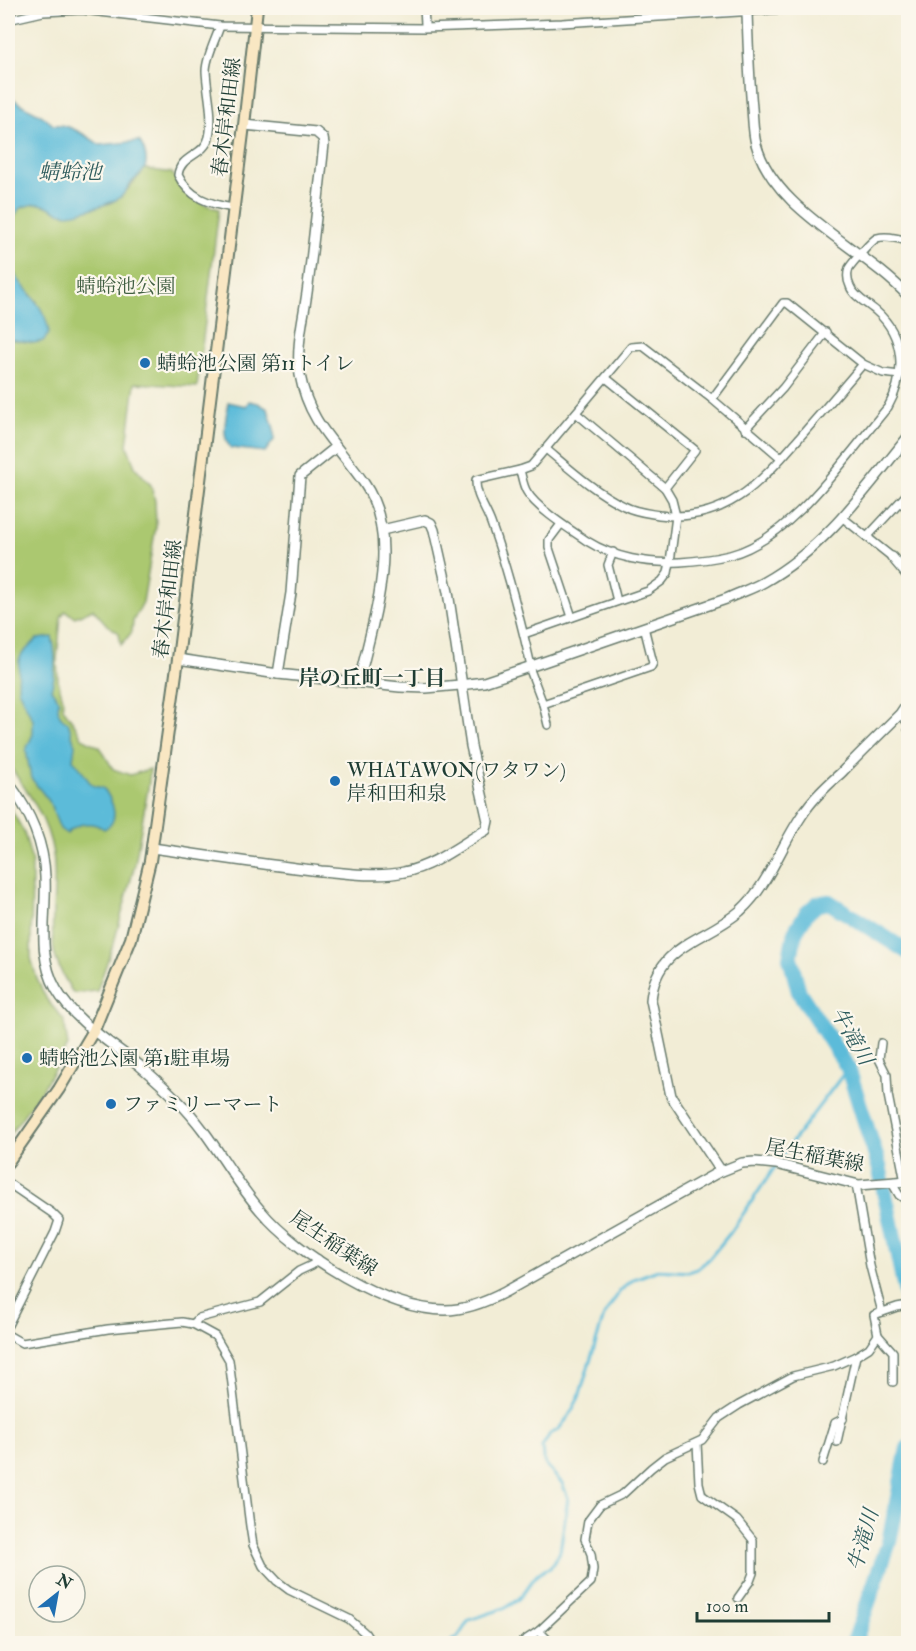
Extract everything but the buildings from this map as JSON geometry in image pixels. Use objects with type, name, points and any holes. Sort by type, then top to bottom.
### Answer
[{"type":"main road","name":"春木岸和田線","points":[[8,1162],[59,1089],[94,1030],[131,939],[152,848],[178,659],[257,8]]},
{"type":"street","points":[[424,8],[425,24]]},
{"type":"street","points":[[8,20],[43,10],[82,10],[220,26],[424,28],[562,23],[801,8]]},
{"type":"street","points":[[747,12],[755,142],[765,167],[783,192],[909,296]]},
{"type":"street","points":[[220,26],[206,68],[211,121],[209,137],[206,146],[182,164],[178,175],[182,184],[200,200],[233,208]]},
{"type":"street","points":[[244,125],[316,132],[323,138],[298,364],[309,406],[324,433],[366,486],[379,516],[382,530],[384,555],[380,583],[359,682]]},
{"type":"street","points":[[520,470],[527,493],[561,524],[596,546],[632,559],[670,562],[732,555],[770,536],[790,521],[813,496],[888,407],[896,392],[900,375],[900,352],[893,333],[879,313],[850,289],[847,278],[850,267],[878,237],[909,241]]},
{"type":"street","points":[[712,399],[783,303],[787,303],[826,332],[863,364],[883,373],[900,375]]},
{"type":"street","points":[[746,429],[783,388],[826,332]]},
{"type":"street","points":[[548,725],[491,521],[476,487],[476,480],[531,466],[631,347],[643,346],[712,399],[781,458]]},
{"type":"street","points":[[546,449],[600,493],[626,507],[642,512],[676,516],[712,511],[733,502],[763,480],[863,364]]},
{"type":"street","points":[[606,378],[695,450],[665,488]]},
{"type":"street","points":[[524,634],[648,591],[662,581],[668,573],[676,516],[672,500],[665,488],[576,413]]},
{"type":"street","points":[[178,659],[278,674],[426,688],[484,682],[726,598],[764,582],[793,564],[843,518],[909,437]]},
{"type":"street","points":[[278,674],[291,593],[300,476],[335,448]]},
{"type":"street","points":[[867,537],[909,493]]},
{"type":"street","points":[[901,503],[909,509]]},
{"type":"street","points":[[843,518],[892,557],[909,576]]},
{"type":"street","points":[[152,848],[276,866],[366,874],[404,873],[436,860],[486,830],[488,821],[460,686],[448,592],[431,523],[425,520],[382,530]]},
{"type":"street","points":[[561,524],[549,540],[549,548],[572,617]]},
{"type":"street","points":[[614,552],[608,565],[617,601]]},
{"type":"street","points":[[543,705],[651,667],[653,663],[644,627]]},
{"type":"street","points":[[721,1171],[671,1096],[651,1000],[652,986],[666,959],[720,925],[752,898],[807,807],[900,714],[909,702]]},
{"type":"street","points":[[900,714],[908,723],[909,729]]},
{"type":"street","name":"尾生稲葉線","points":[[8,782],[32,821],[41,847],[45,878],[43,938],[49,972],[65,1002],[94,1030],[153,1077],[181,1103],[210,1137],[249,1197],[286,1236],[366,1289],[414,1307],[447,1311],[463,1309],[492,1299],[721,1171],[742,1163],[776,1164],[858,1185],[907,1181]]},
{"type":"street","points":[[881,1043],[879,1059],[887,1075],[888,1095],[907,1181]]},
{"type":"street","points":[[8,1183],[52,1213],[58,1221],[55,1232],[8,1324]]},
{"type":"street","points":[[892,1183],[899,1195],[909,1201]]},
{"type":"street","points":[[858,1185],[870,1266],[882,1312]]},
{"type":"street","points":[[193,1324],[199,1318],[260,1302],[298,1271],[312,1265],[318,1259]]},
{"type":"street","points":[[894,1382],[893,1352],[878,1335],[874,1315],[909,1305]]},
{"type":"street","points":[[8,1335],[22,1343],[50,1337],[182,1322],[193,1324],[215,1336],[229,1360],[247,1506],[256,1554],[263,1566],[277,1581],[306,1599],[349,1619],[365,1633],[372,1644]]},
{"type":"street","points":[[519,1644],[539,1631],[591,1582],[591,1554],[585,1539],[588,1521],[600,1504],[622,1494],[665,1457],[702,1440],[719,1418],[759,1393],[794,1376],[834,1366],[856,1356],[869,1348],[878,1335]]},
{"type":"street","points":[[837,1442],[856,1356]]},
{"type":"street","points":[[823,1462],[835,1423],[843,1419]]},
{"type":"street","points":[[697,1443],[699,1483],[702,1495],[737,1520],[753,1540],[753,1573],[738,1598]]},
{"type":"street","points":[[539,1631],[552,1644]]},
{"type":"green space","name":"蜻蛉池公園","points":[[145,169],[172,173],[192,197],[219,209],[197,387],[135,383],[127,445],[135,467],[151,485],[155,501],[156,526],[143,602],[133,621],[132,632],[121,645],[119,633],[106,624],[93,609],[75,617],[65,611],[61,617],[57,659],[63,708],[82,738],[100,747],[113,769],[130,775],[150,769],[135,864],[115,939],[97,991],[73,993],[59,967],[54,951],[52,926],[55,878],[53,854],[47,829],[36,806],[8,764],[8,339],[34,343],[37,301],[17,279],[8,263],[12,249],[8,229],[19,208],[30,204],[43,204],[58,212],[108,204],[121,197]]},
{"type":"green space","points":[[8,804],[24,832],[32,862],[31,958],[37,979],[47,1000],[64,1020],[68,1046],[43,1088],[8,1137]]},
{"type":"water","name":"蜻蛉池","points":[[8,93],[18,103],[41,115],[53,125],[71,128],[100,145],[139,141],[146,156],[145,168],[119,198],[109,203],[66,214],[44,205],[30,205],[19,209],[8,229]]},
{"type":"water","points":[[8,229],[12,249],[8,263]]},
{"type":"water","points":[[8,263],[43,313],[49,334],[43,341],[34,343],[8,339]]},
{"type":"water","points":[[249,401],[268,409],[274,429],[274,440],[265,452],[231,448],[226,438],[228,402],[246,406]]},
{"type":"water","points":[[52,637],[55,663],[51,689],[59,700],[60,716],[68,722],[75,745],[73,760],[91,783],[104,789],[110,799],[114,816],[109,826],[104,829],[84,824],[75,827],[67,834],[60,829],[49,801],[31,778],[26,750],[33,734],[33,720],[18,689],[19,660],[37,639]]},
{"type":"waterway","name":"牛滝川","points":[[908,952],[829,902],[817,904],[806,914],[795,932],[790,958],[799,992],[848,1068],[879,1166],[908,1303]]},
{"type":"waterway","points":[[448,1644],[458,1637],[469,1620],[500,1610],[517,1600],[535,1577],[550,1568],[560,1552],[568,1498],[562,1483],[548,1468],[543,1458],[542,1447],[550,1434],[558,1430],[569,1416],[579,1397],[604,1316],[620,1291],[634,1279],[658,1270],[688,1272],[697,1269],[709,1259],[731,1232],[789,1146],[848,1068]]},
{"type":"waterway","name":"牛滝川","points":[[852,1644],[889,1542],[908,1448]]},
{"type":"place","name":"蜻蛉池公園 第11トイレ","points":[[145,363]]},
{"type":"place","name":"WHATAWON(ワタワン) 岸和田和泉","points":[[335,781]]},
{"type":"place","name":"蜻蛉池公園 第1駐車場","points":[[27,1058]]},
{"type":"place","name":"ファミリーマート","points":[[111,1104]]},
{"type":"district","name":"岸の丘町一丁目","points":[[372,678]]}]
